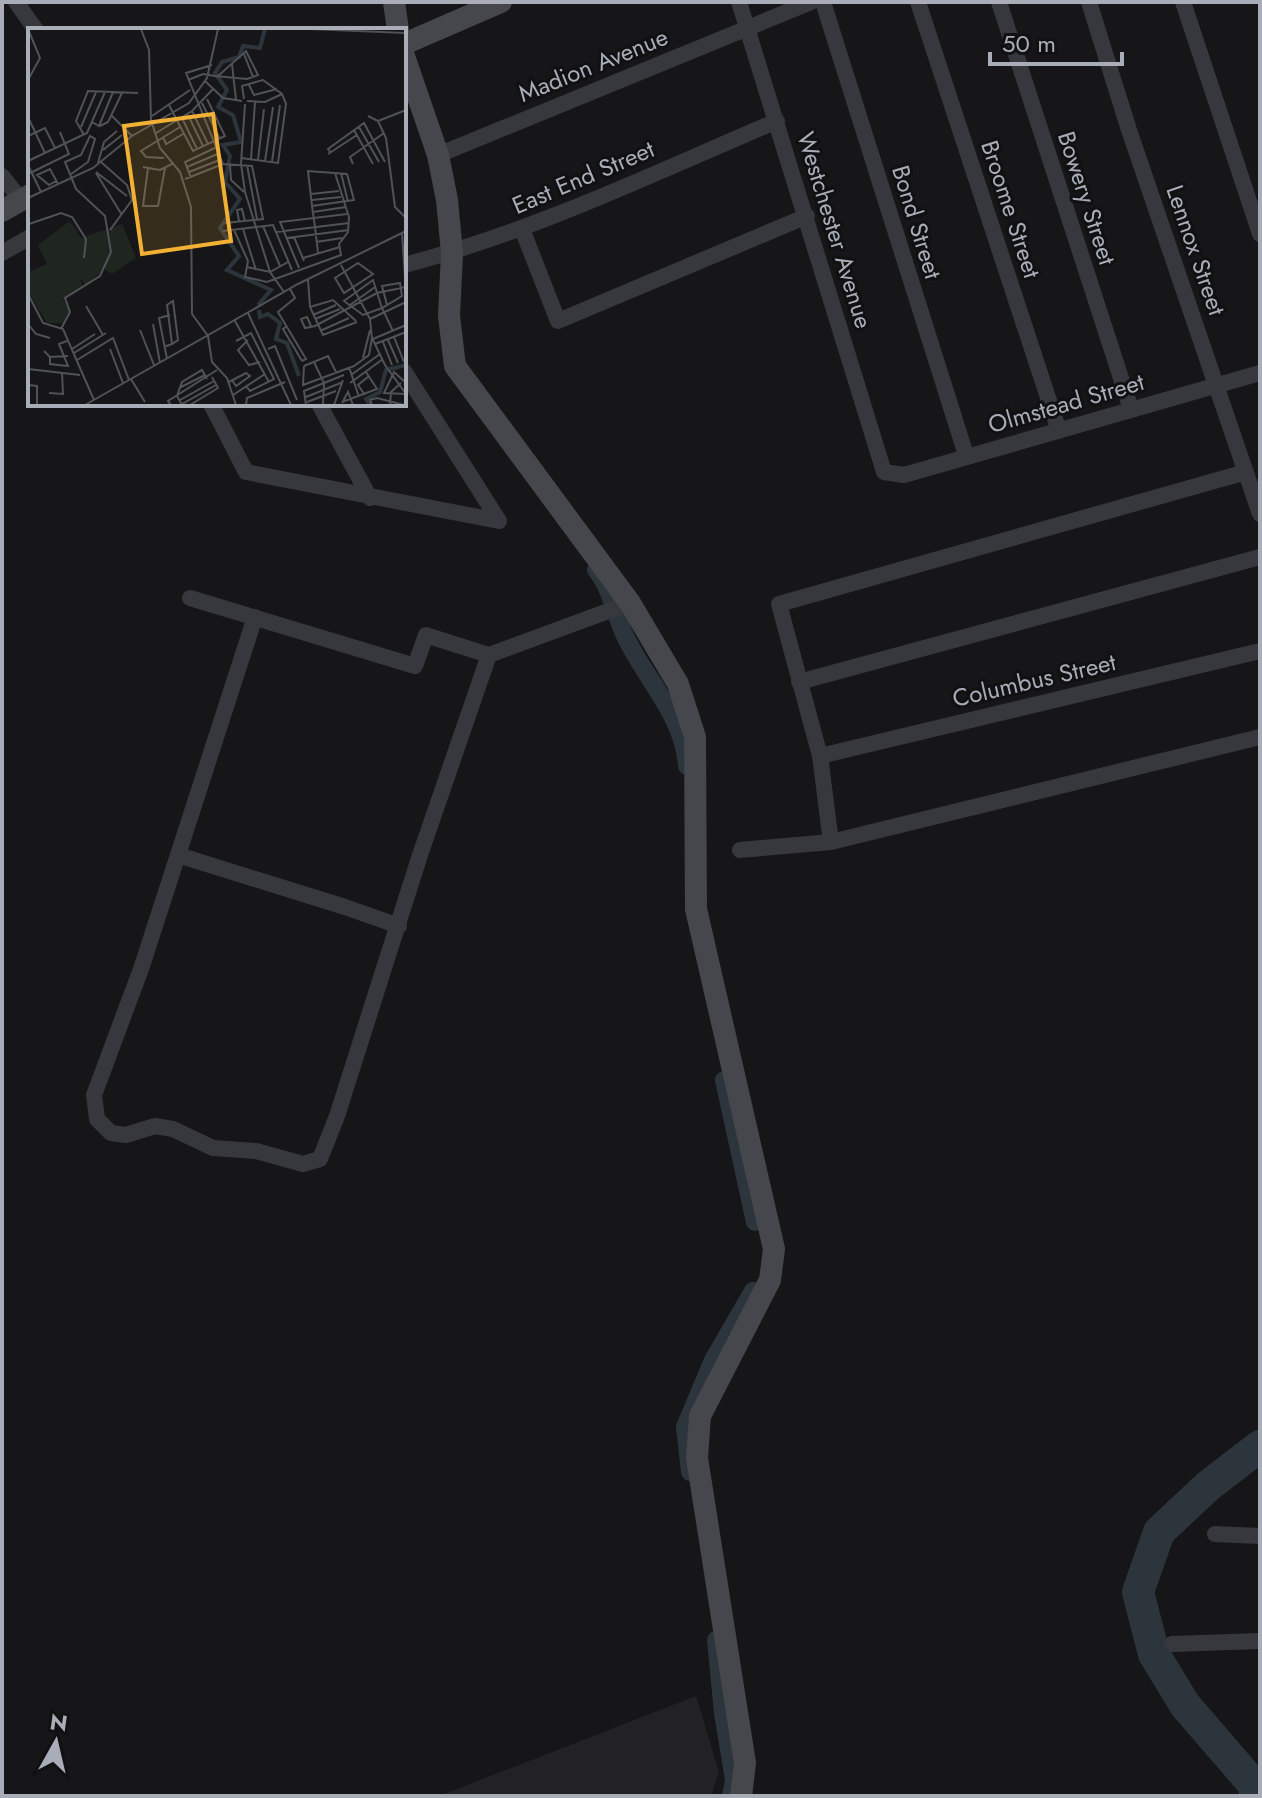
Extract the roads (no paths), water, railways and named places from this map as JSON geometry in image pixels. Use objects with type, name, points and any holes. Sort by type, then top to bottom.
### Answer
[{"type":"street","points":[[16,2],[35,28]]},
{"type":"street","points":[[394,2],[398,28]]},
{"type":"street","points":[[406,43],[501,2]]},
{"type":"street","name":"Westchester Avenue","points":[[739,2],[884,472]]},
{"type":"street","name":"Madion Avenue","points":[[438,155],[811,2]]},
{"type":"street","name":"Bond Street","points":[[823,2],[966,455]]},
{"type":"street","name":"Broome Street","points":[[918,2],[1059,431]]},
{"type":"street","name":"Bowery Street","points":[[999,2],[1131,409]]},
{"type":"street","name":"Lennox Street","points":[[1089,2],[1129,130],[1260,514]]},
{"type":"street","points":[[1183,2],[1260,234]]},
{"type":"street","points":[[406,62],[438,155],[447,200],[452,253],[449,316],[455,366],[630,603],[678,684],[695,737],[696,909],[774,1249],[770,1280],[700,1416],[697,1458],[745,1763],[741,1796]]},
{"type":"street","name":"East End Street","points":[[406,264],[452,253],[522,229],[777,121]]},
{"type":"street","points":[[2,176],[18,202]]},
{"type":"street","points":[[522,229],[558,321],[807,216]]},
{"type":"street","points":[[2,253],[28,238]]},
{"type":"street","name":"Olmstead Street","points":[[884,472],[904,475],[1260,373]]},
{"type":"street","points":[[212,406],[246,472],[499,521],[406,374]]},
{"type":"street","points":[[320,406],[370,498]]},
{"type":"street","points":[[831,842],[820,756],[779,604],[1246,472]]},
{"type":"street","points":[[799,682],[1260,557]]},
{"type":"street","points":[[190,598],[415,666],[426,635],[489,655],[630,603]]},
{"type":"street","points":[[255,617],[141,969],[94,1095],[97,1119],[111,1133],[126,1135],[155,1126],[173,1129],[213,1148],[256,1151],[303,1164],[320,1159],[337,1116],[420,855],[489,655]]},
{"type":"street","name":"Columbus Street","points":[[820,756],[1260,651]]},
{"type":"street","points":[[740,850],[831,842],[1260,737]]},
{"type":"street","points":[[178,855],[399,926]]},
{"type":"street","points":[[1215,1534],[1260,1536]]},
{"type":"street","points":[[1172,1644],[1260,1641]]},
{"type":"waterway","points":[[596,570],[606,586],[626,638],[672,715],[687,766]]},
{"type":"waterway","points":[[724,1080],[755,1222]]},
{"type":"waterway","points":[[690,1472],[685,1427],[713,1360],[753,1291]]},
{"type":"waterway","points":[[1255,1796],[1254,1785],[1185,1705],[1154,1654],[1138,1592],[1159,1532],[1208,1486],[1260,1446]]},
{"type":"waterway","points":[[716,1640],[734,1780],[731,1796]]}]
